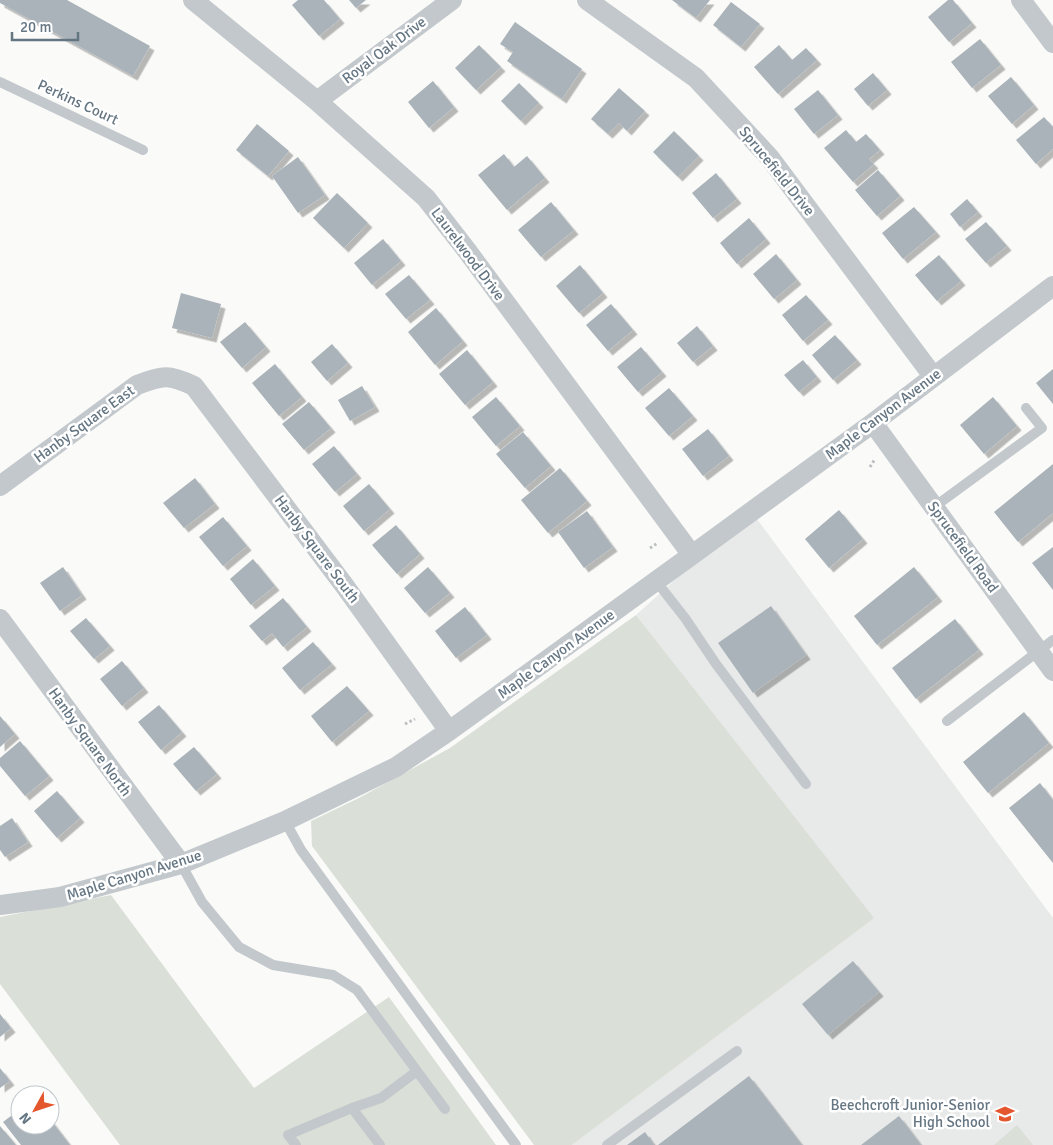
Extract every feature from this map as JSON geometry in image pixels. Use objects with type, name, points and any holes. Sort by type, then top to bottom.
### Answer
[{"type":"street","name":"Laurelwood Drive","points":[[193,0],[317,101],[426,198],[692,555]]},
{"type":"street","name":"Royal Oak Drive","points":[[317,101],[452,0]]},
{"type":"street","name":"Sprucefield Drive","points":[[587,0],[696,78],[770,158],[934,376]]},
{"type":"street","points":[[1021,0],[1053,43]]},
{"type":"street","name":"Maple Canyon Avenue","points":[[0,905],[60,897],[181,864],[285,821],[396,767],[656,582],[873,423],[1053,286]]},
{"type":"street","name":"Hanby Square East","points":[[0,486],[137,385],[155,378],[175,377]]},
{"type":"street","name":"Hanby Square South","points":[[175,377],[194,386],[207,402],[344,585],[449,731]]},
{"type":"street","name":"Sprucefield Road","points":[[873,423],[934,507],[1046,646],[1053,671]]},
{"type":"street","name":"Hanby Square North","points":[[0,619],[181,864]]},
{"type":"lane","name":"Perkins Court","points":[[0,82],[143,150]]},
{"type":"lane","points":[[934,507],[1042,428],[1026,408]]},
{"type":"lane","points":[[656,582],[685,618],[716,664],[806,784]]},
{"type":"lane","points":[[947,721],[1046,646]]},
{"type":"lane","points":[[285,821],[300,850],[516,1145]]},
{"type":"lane","points":[[181,864],[202,902],[238,946],[273,965],[333,975],[357,990],[445,1109]]},
{"type":"lane","points":[[607,1145],[738,1051]]},
{"type":"lane","points":[[296,1145],[288,1135],[381,1098],[417,1071]]},
{"type":"lane","points":[[352,1108],[380,1145]]},
{"type":"path","points":[[870,467],[876,458]]},
{"type":"path","points":[[650,548],[659,542]]},
{"type":"path","points":[[404,724],[417,718]]},
{"type":"shaded area","points":[[751,511],[1053,918],[1053,1145],[572,1145],[873,918],[636,615]]},
{"type":"shaded area","points":[[636,615],[874,918],[572,1145],[534,1145],[312,846],[311,821],[359,798],[450,748]]},
{"type":"shaded area","points":[[111,895],[254,1088],[389,997],[496,1145],[120,1145],[0,984],[0,917]]},
{"type":"shaded area","points":[[1017,1125],[1033,1145],[994,1145]]},
{"type":"building","points":[[0,0],[67,0],[150,46],[133,76],[0,3]]},
{"type":"building","points":[[298,0],[324,0],[340,19],[319,36],[292,5]]},
{"type":"building","points":[[349,0],[366,0],[356,8]]},
{"type":"building","points":[[672,0],[710,0],[696,18]]},
{"type":"building","points":[[948,0],[953,0],[972,23],[949,42],[928,17]]},
{"type":"building","points":[[731,2],[760,24],[741,47],[713,25]]},
{"type":"building","points":[[515,22],[582,69],[562,99],[507,61],[513,52],[500,44]]},
{"type":"building","points":[[980,39],[1001,65],[972,88],[951,62]]},
{"type":"building","points":[[479,45],[501,67],[476,90],[455,68]]},
{"type":"building","points":[[779,45],[792,60],[806,48],[817,60],[778,94],[754,67]]},
{"type":"building","points":[[873,73],[887,90],[868,106],[854,89]]},
{"type":"building","points":[[1011,77],[1034,105],[1012,124],[988,96]]},
{"type":"building","points":[[433,81],[454,107],[429,128],[408,102]]},
{"type":"building","points":[[519,83],[539,103],[521,121],[501,101]]},
{"type":"building","points":[[619,88],[645,111],[627,131],[619,123],[608,134],[591,119]]},
{"type":"building","points":[[818,90],[838,115],[814,134],[794,109]]},
{"type":"building","points":[[1044,117],[1053,127],[1053,149],[1036,164],[1016,140]]},
{"type":"building","points":[[257,124],[289,151],[268,176],[236,150]]},
{"type":"building","points":[[846,130],[856,142],[866,134],[880,150],[869,159],[874,164],[853,182],[824,148]]},
{"type":"building","points":[[674,131],[699,156],[678,177],[653,152]]},
{"type":"building","points":[[504,154],[514,167],[527,156],[545,178],[507,210],[478,175]]},
{"type":"building","points":[[298,157],[325,195],[298,213],[272,176]]},
{"type":"building","points":[[878,170],[900,196],[877,216],[855,190]]},
{"type":"building","points":[[716,173],[737,199],[713,218],[692,193]]},
{"type":"building","points":[[337,193],[368,223],[344,248],[313,218]]},
{"type":"building","points":[[967,199],[978,212],[960,227],[950,214]]},
{"type":"building","points":[[551,202],[574,230],[541,257],[518,230]]},
{"type":"building","points":[[914,207],[936,232],[903,259],[882,233]]},
{"type":"building","points":[[749,218],[766,239],[737,264],[720,243]]},
{"type":"building","points":[[986,222],[1007,246],[986,263],[965,239]]},
{"type":"building","points":[[383,239],[401,261],[372,285],[354,263]]},
{"type":"building","points":[[776,254],[797,280],[774,299],[753,274]]},
{"type":"building","points":[[939,255],[961,281],[937,301],[915,275]]},
{"type":"building","points":[[580,265],[603,293],[579,313],[556,286]]},
{"type":"building","points":[[409,275],[430,300],[406,319],[385,294]]},
{"type":"building","points":[[181,293],[221,304],[212,338],[172,328]]},
{"type":"building","points":[[806,295],[828,320],[803,341],[782,315]]},
{"type":"building","points":[[611,304],[633,330],[608,351],[586,325]]},
{"type":"building","points":[[436,308],[463,341],[435,365],[408,332]]},
{"type":"building","points":[[245,322],[266,347],[242,368],[220,342]]},
{"type":"building","points":[[697,326],[713,346],[693,362],[677,343]]},
{"type":"building","points":[[835,335],[857,360],[833,380],[812,355]]},
{"type":"building","points":[[332,344],[348,363],[327,381],[311,362]]},
{"type":"building","points":[[641,347],[662,372],[638,392],[617,367]]},
{"type":"building","points":[[467,350],[493,382],[465,405],[439,374]]},
{"type":"building","points":[[803,360],[817,377],[799,392],[784,375]]},
{"type":"building","points":[[275,364],[302,397],[279,416],[252,383]]},
{"type":"building","points":[[1053,369],[1053,404],[1036,383]]},
{"type":"building","points":[[362,386],[375,407],[350,421],[338,400]]},
{"type":"building","points":[[669,388],[693,416],[669,436],[645,408]]},
{"type":"building","points":[[496,397],[520,426],[496,446],[472,417]]},
{"type":"building","points":[[993,397],[1017,426],[984,454],[960,425]]},
{"type":"building","points":[[309,402],[331,428],[304,450],[282,424]]},
{"type":"building","points":[[708,429],[729,456],[703,476],[682,449]]},
{"type":"building","points":[[523,432],[551,466],[525,488],[496,454]]},
{"type":"building","points":[[334,446],[357,474],[335,492],[312,464]]},
{"type":"building","points":[[1053,464],[1053,513],[1018,542],[994,512]]},
{"type":"building","points":[[560,468],[587,501],[548,533],[521,500]]},
{"type":"building","points":[[195,478],[215,504],[184,528],[163,503]]},
{"type":"building","points":[[369,484],[390,509],[364,531],[343,506]]},
{"type":"building","points":[[839,510],[863,539],[829,568],[805,539]]},
{"type":"building","points":[[587,511],[613,547],[584,568],[558,532]]},
{"type":"building","points":[[223,517],[247,546],[223,566],[199,537]]},
{"type":"building","points":[[396,525],[420,554],[397,574],[372,545]]},
{"type":"building","points":[[1053,547],[1053,590],[1032,563]]},
{"type":"building","points":[[253,559],[275,586],[251,605],[230,579]]},
{"type":"building","points":[[63,567],[82,595],[60,611],[40,583]]},
{"type":"building","points":[[428,567],[450,593],[425,613],[404,588]]},
{"type":"building","points":[[914,567],[938,597],[877,645],[854,616]]},
{"type":"building","points":[[283,598],[307,627],[283,647],[272,633],[262,641],[249,626]]},
{"type":"building","points":[[771,606],[806,655],[753,693],[718,643]]},
{"type":"building","points":[[465,607],[487,635],[456,658],[435,631]]},
{"type":"building","points":[[86,618],[110,646],[94,659],[70,631]]},
{"type":"building","points":[[955,619],[979,650],[916,699],[892,668]]},
{"type":"building","points":[[313,642],[332,664],[300,690],[282,668]]},
{"type":"building","points":[[122,661],[144,688],[122,706],[100,679]]},
{"type":"building","points":[[347,686],[369,711],[332,742],[311,716]]},
{"type":"building","points":[[159,705],[182,732],[161,750],[138,722]]},
{"type":"building","points":[[1024,712],[1049,743],[988,793],[963,762]]},
{"type":"building","points":[[0,716],[15,734],[0,747]]},
{"type":"building","points":[[20,741],[49,776],[25,796],[0,766],[0,758]]},
{"type":"building","points":[[194,747],[217,774],[196,791],[173,764]]},
{"type":"building","points":[[1040,783],[1053,800],[1053,863],[1009,808]]},
{"type":"building","points":[[57,791],[80,818],[57,838],[34,811]]},
{"type":"building","points":[[12,818],[28,842],[5,857],[0,850],[0,826]]},
{"type":"building","points":[[853,961],[879,992],[828,1035],[802,1004]]},
{"type":"building","points":[[0,1014],[11,1028],[0,1037]]},
{"type":"building","points":[[0,1068],[10,1081],[0,1088]]},
{"type":"building","points":[[749,1076],[802,1145],[658,1145]]},
{"type":"building","points":[[899,1116],[921,1145],[861,1145]]},
{"type":"building","points":[[10,1117],[10,1131],[3,1122]]},
{"type":"building","points":[[0,1126],[16,1145],[0,1145]]},
{"type":"building","points":[[60,1132],[70,1145],[21,1145],[13,1135],[60,1135]]},
{"type":"building","points":[[645,1132],[654,1145],[627,1145]]},
{"type":"place","name":"Beechcroft Junior-Senior High School","points":[[1005,1114]]}]
